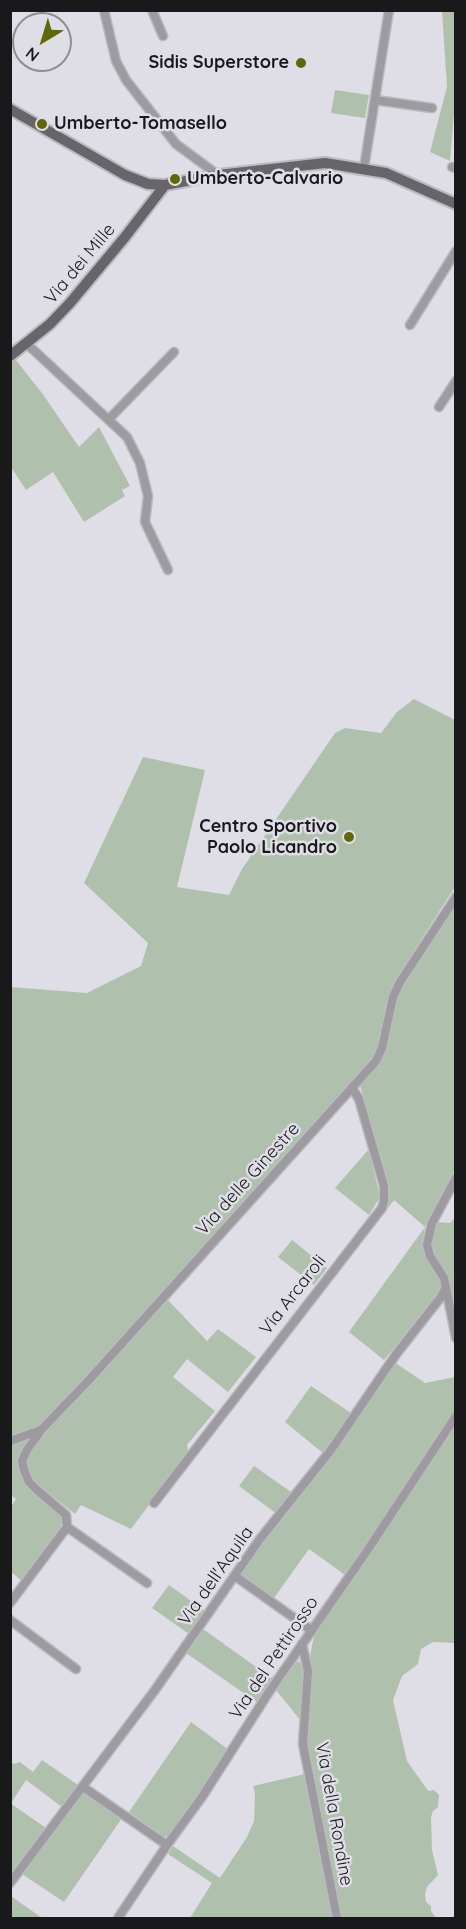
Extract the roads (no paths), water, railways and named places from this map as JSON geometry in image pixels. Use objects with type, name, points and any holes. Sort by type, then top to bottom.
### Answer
[{"type":"main road","points":[[10,109],[125,175],[148,184],[165,185],[218,175],[326,163],[364,168],[398,178],[456,204]]},
{"type":"main road","name":"Via dei Mille","points":[[10,356],[50,324],[70,303],[165,185]]},
{"type":"street","points":[[104,10],[107,30],[121,72],[176,144],[218,175]]},
{"type":"street","points":[[152,10],[163,36]]},
{"type":"street","points":[[364,168],[389,10]]},
{"type":"street","points":[[375,100],[432,108]]},
{"type":"street","points":[[199,162],[201,172],[199,179]]},
{"type":"street","points":[[410,325],[456,251]]},
{"type":"street","points":[[27,344],[128,436],[140,463],[148,496],[146,522],[168,570]]},
{"type":"street","points":[[109,419],[174,352]]},
{"type":"street","points":[[439,407],[456,381]]},
{"type":"street","name":"Via delle Ginestre","points":[[10,1441],[41,1430],[97,1371],[380,1055],[389,1012],[400,982],[456,897]]},
{"type":"street","name":"Via Arcaroli","points":[[154,1503],[382,1208],[384,1186],[359,1099],[352,1088]]},
{"type":"street","points":[[456,1178],[432,1223],[427,1245],[430,1256],[441,1270],[452,1311],[456,1338]]},
{"type":"street","name":"Via dell'Aquila","points":[[10,1883],[155,1690],[260,1539],[331,1450],[397,1353],[441,1297],[446,1287]]},
{"type":"street","points":[[431,1308],[442,1306],[452,1311]]},
{"type":"street","name":"Via del Pettirosso","points":[[118,1918],[202,1797],[311,1630],[367,1551],[456,1416]]},
{"type":"street","points":[[10,1603],[67,1527],[66,1515],[37,1490],[26,1475],[22,1461],[41,1430]]},
{"type":"street","points":[[67,1527],[147,1583]]},
{"type":"street","points":[[235,1576],[311,1630]]},
{"type":"street","points":[[10,1620],[76,1669]]},
{"type":"street","name":"Via della Rondine","points":[[302,1644],[308,1671],[308,1700],[303,1744],[337,1918]]},
{"type":"street","points":[[83,1786],[167,1845]]},
{"type":"place","name":"Sidis Superstore","points":[[301,63]]},
{"type":"place","name":"Umberto-Tomasello","points":[[42,124]]},
{"type":"place","name":"Umberto-Calvario","points":[[175,179]]},
{"type":"place","name":"Centro Sportivo Paolo Licandro","points":[[349,837]]}]
